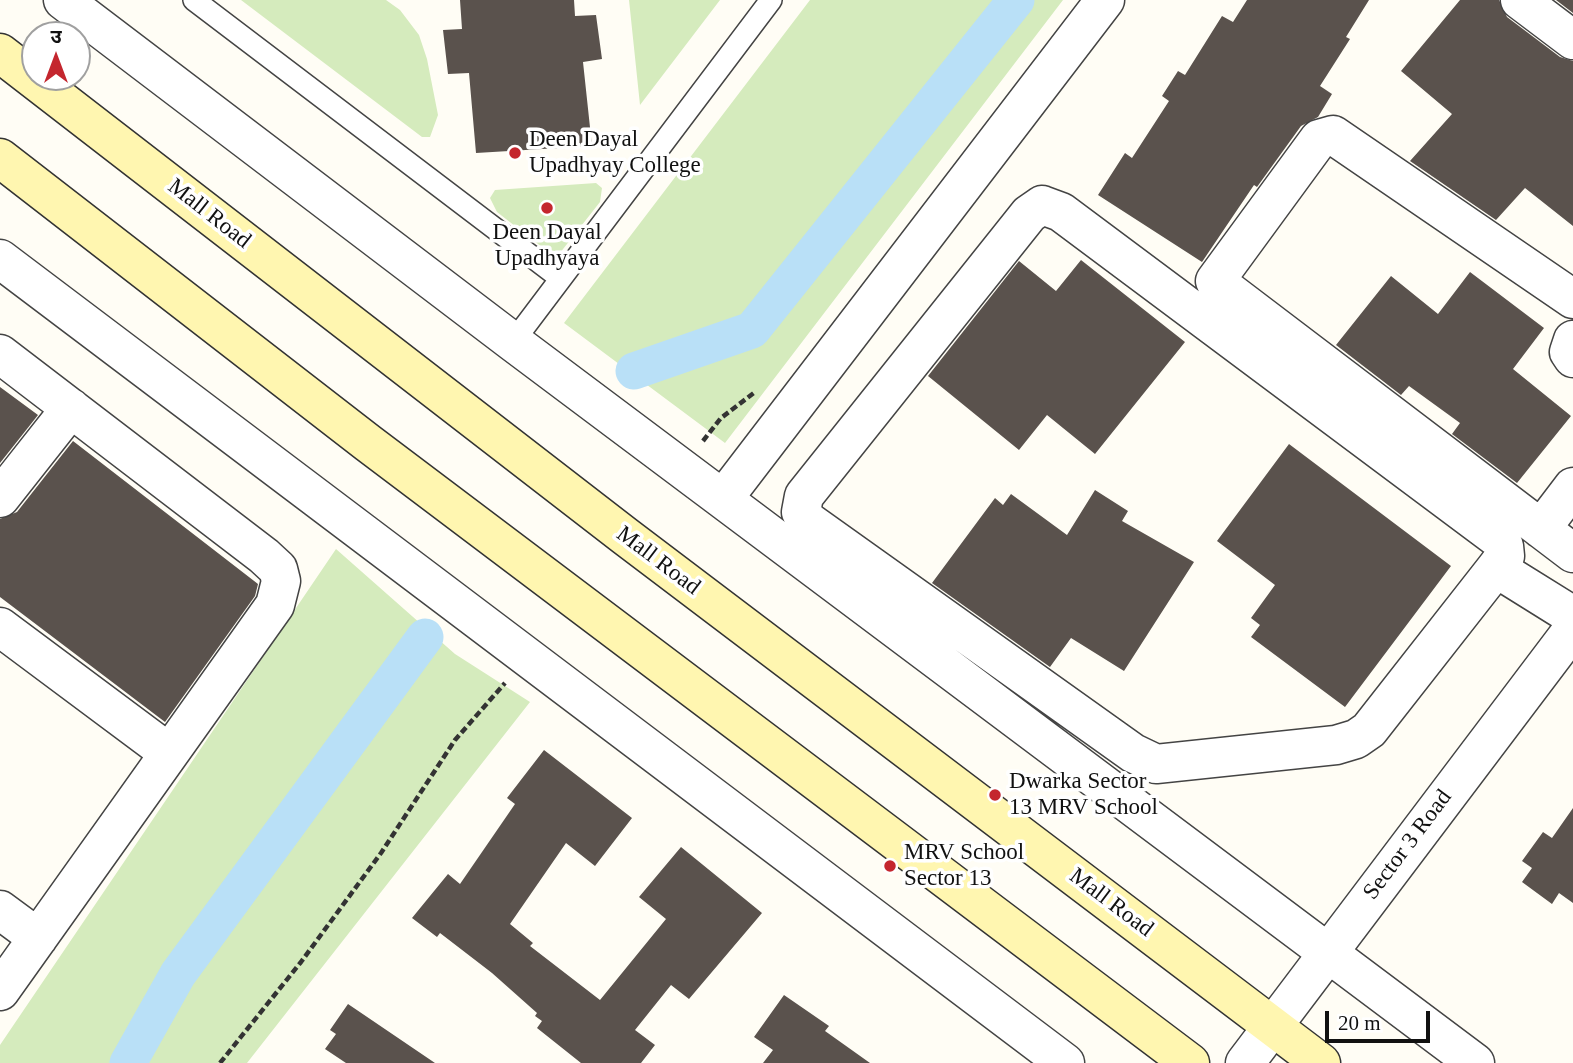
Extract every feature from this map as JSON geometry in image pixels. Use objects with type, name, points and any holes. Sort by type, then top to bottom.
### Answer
[{"type":"main road","name":"Mall Road","points":[[0,52],[614,527],[1321,1063]]},
{"type":"main road","points":[[0,158],[368,443],[1189,1063]]},
{"type":"street","points":[[63,0],[513,342],[1475,1063]]},
{"type":"street","points":[[723,499],[1105,0]]},
{"type":"street","points":[[1520,0],[1573,40]]},
{"type":"street","points":[[1573,299],[1333,135],[1319,139],[1215,281],[1573,553]]},
{"type":"street","points":[[1042,205],[1061,212],[1499,539],[1505,556],[1496,568],[1369,730],[1356,739],[1336,745],[1156,764],[1133,753],[809,522],[801,512],[804,496],[1029,214],[1042,205]]},
{"type":"street","points":[[0,259],[1065,1063]]},
{"type":"street","points":[[1573,340],[1569,352],[1573,358]]},
{"type":"street","points":[[0,354],[278,569],[281,581],[275,605],[0,991]]},
{"type":"street","points":[[0,498],[71,408]]},
{"type":"street","points":[[1541,529],[1573,487]]},
{"type":"street","points":[[1496,568],[1573,617]]},
{"type":"street","points":[[0,627],[169,753]]},
{"type":"street","name":"Sector 3 Road","points":[[1245,1063],[1326,951],[1573,629]]},
{"type":"street","points":[[0,910],[38,938]]},
{"type":"lane","points":[[194,0],[560,278]]},
{"type":"lane","points":[[513,342],[771,0]]},
{"type":"path","points":[[220,1063],[301,962],[381,853],[455,740],[527,657]]},
{"type":"green space","points":[[241,0],[386,0],[400,10],[419,35],[427,59],[438,115],[430,137],[422,137]]},
{"type":"green space","points":[[629,0],[720,0],[640,105]]},
{"type":"green space","points":[[810,0],[1063,0],[725,443],[564,323]]},
{"type":"green space","points":[[596,183],[602,188],[600,202],[556,258],[497,212],[490,198],[495,190]]},
{"type":"green space","points":[[336,549],[455,654],[530,702],[247,1063],[0,1063],[0,1045]]},
{"type":"building","points":[[460,0],[574,0],[575,16],[596,15],[602,59],[583,62],[592,146],[476,153],[469,73],[448,74],[443,30],[462,29]]},
{"type":"building","points":[[1247,0],[1369,0],[1346,37],[1350,39],[1320,86],[1332,94],[1318,117],[1301,126],[1257,187],[1254,185],[1202,262],[1098,195],[1125,153],[1132,158],[1169,101],[1162,96],[1178,71],[1185,75],[1222,16],[1233,22]]},
{"type":"building","points":[[1460,0],[1499,0],[1507,17],[1560,57],[1573,61],[1573,226],[1525,188],[1496,220],[1410,161],[1452,114],[1401,71]]},
{"type":"building","points":[[1556,0],[1573,0],[1573,13]]},
{"type":"building","points":[[1081,260],[1185,342],[1095,454],[1047,415],[1019,450],[928,376],[1019,261],[1056,291]]},
{"type":"building","points":[[1470,272],[1544,328],[1513,369],[1571,416],[1517,483],[1452,434],[1460,423],[1409,386],[1401,395],[1336,345],[1391,276],[1438,314]]},
{"type":"building","points":[[0,387],[38,415],[0,463]]},
{"type":"building","points":[[73,441],[258,584],[255,596],[165,722],[0,597],[0,519],[17,512]]},
{"type":"building","points":[[1289,444],[1451,566],[1345,707],[1251,637],[1260,625],[1251,618],[1275,585],[1217,541]]},
{"type":"building","points":[[1095,490],[1128,511],[1122,521],[1194,562],[1124,671],[1071,638],[1050,667],[932,583],[995,498],[1003,505],[1011,494],[1067,535]]},
{"type":"building","points":[[544,750],[632,818],[595,866],[566,843],[510,924],[533,943],[530,946],[600,1000],[666,919],[639,897],[681,847],[762,913],[689,999],[671,985],[635,1030],[655,1045],[641,1063],[581,1063],[537,1028],[542,1021],[535,1016],[537,1013],[492,973],[440,933],[437,937],[412,918],[448,874],[460,884],[515,804],[507,798]]},
{"type":"building","points":[[1573,808],[1573,903],[1559,893],[1552,904],[1522,882],[1532,868],[1522,861],[1543,832],[1552,838]]},
{"type":"building","points":[[784,995],[829,1026],[825,1031],[870,1063],[763,1063],[773,1050],[754,1037]]},
{"type":"building","points":[[348,1004],[435,1063],[346,1063],[325,1049],[336,1034],[330,1030]]},
{"type":"waterway","points":[[634,371],[752,330],[1016,0]]},
{"type":"waterway","points":[[128,1063],[178,974],[425,637]]},
{"type":"place","name":"Deen Dayal Upadhyay College","points":[[515,153]]},
{"type":"place","name":"Deen Dayal Upadhyaya","points":[[547,208]]},
{"type":"place","name":"Dwarka Sector 13 MRV School","points":[[995,795]]},
{"type":"place","name":"MRV School Sector 13","points":[[890,866]]}]
